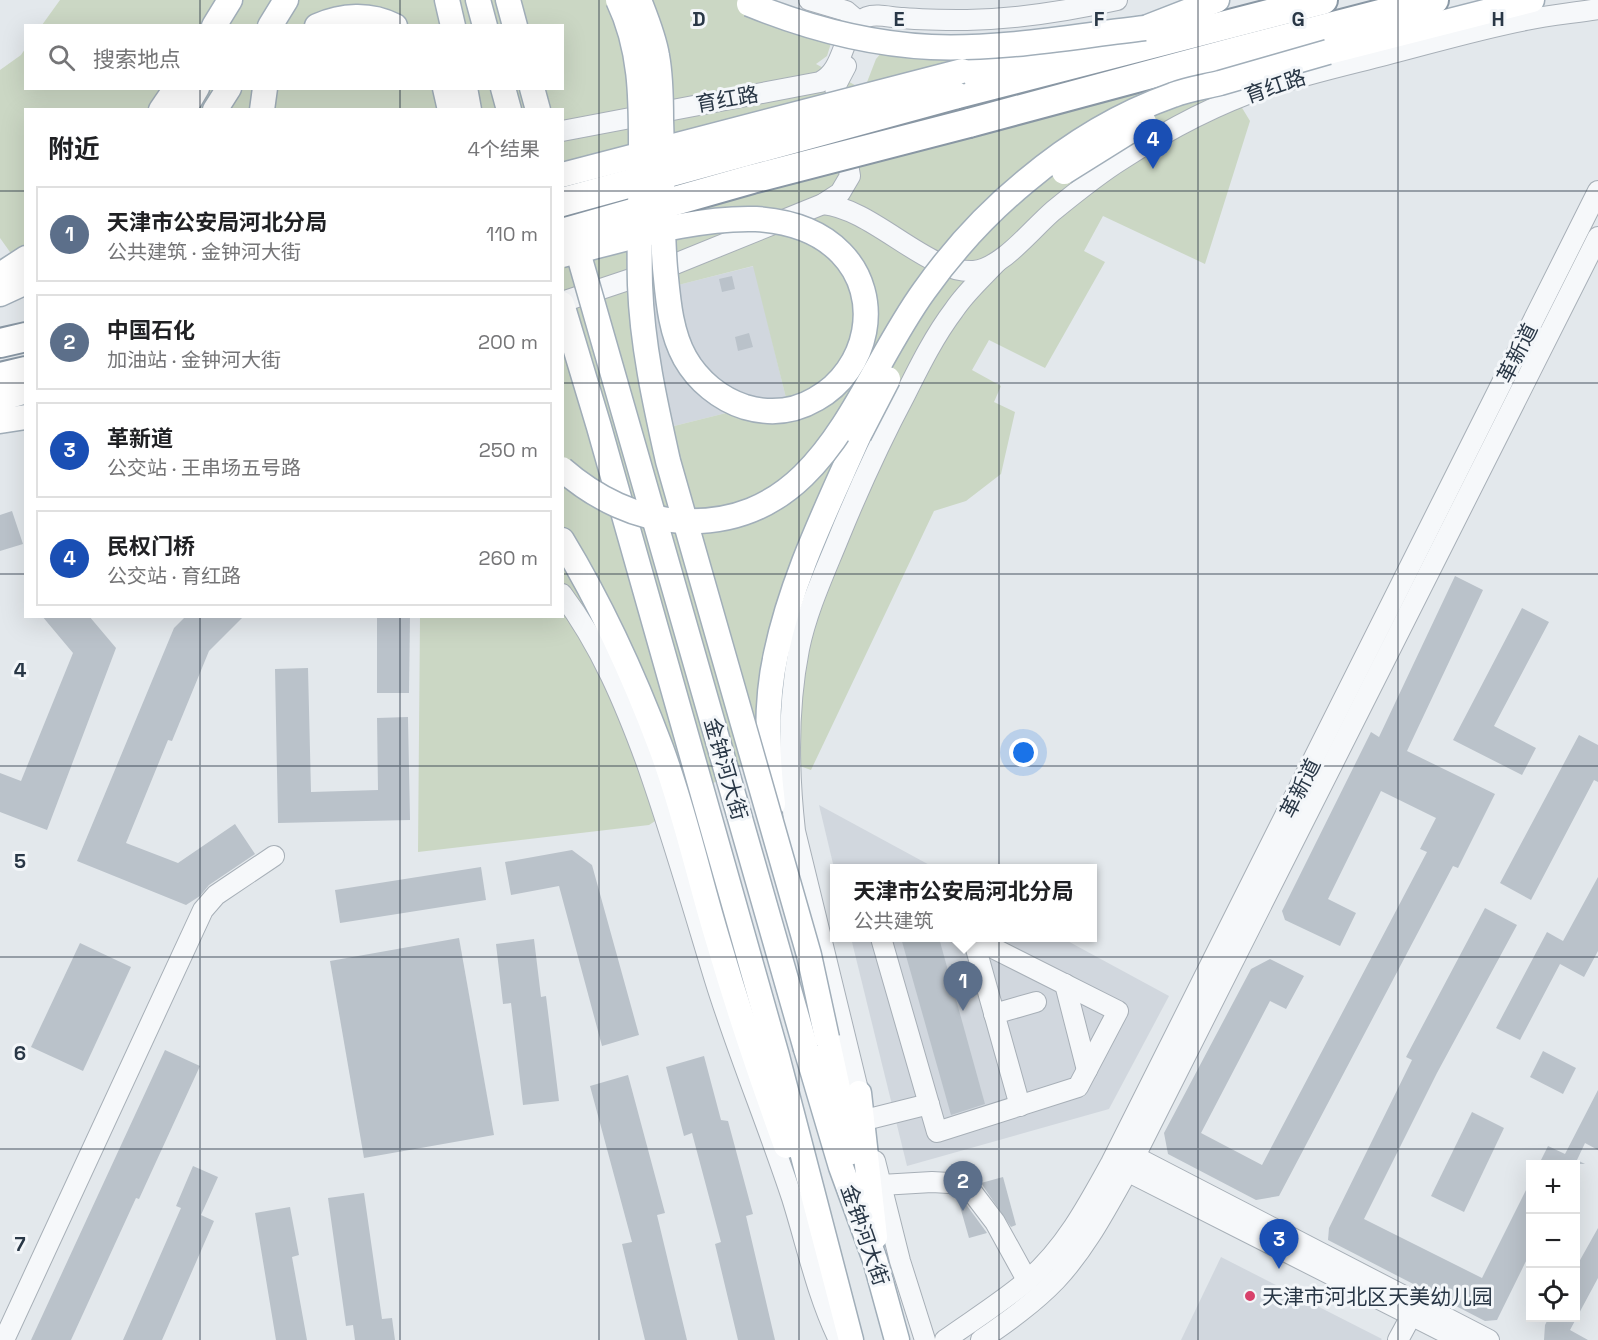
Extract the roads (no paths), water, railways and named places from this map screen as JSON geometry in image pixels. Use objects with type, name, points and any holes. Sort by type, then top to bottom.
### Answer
[{"type":"highway","points":[[564,201],[932,101],[1323,0]]},
{"type":"highway","name":"育红路","points":[[564,231],[752,179],[1434,0]]},
{"type":"highway","points":[[0,343],[24,337]]},
{"type":"highway","points":[[0,377],[24,371]]},
{"type":"main road","points":[[215,24],[230,0]]},
{"type":"main road","points":[[233,24],[245,0]]},
{"type":"main road","points":[[271,24],[286,0]]},
{"type":"main road","points":[[447,0],[453,24]]},
{"type":"main road","points":[[478,0],[484,24]]},
{"type":"main road","points":[[508,0],[514,24]]},
{"type":"main road","points":[[618,0],[638,60],[641,134],[641,309],[657,412],[668,461],[809,955],[816,1044]]},
{"type":"main road","points":[[564,254],[618,241],[629,239],[651,233],[662,231],[663,231],[673,228],[703,223],[757,219],[795,226],[812,232],[839,250],[853,269],[864,295],[867,311],[862,347],[845,375],[820,397],[800,406],[770,412],[737,404],[722,396],[696,373],[686,359],[677,342],[666,281],[663,245],[663,234],[663,231],[663,223],[662,136],[660,78],[657,56],[639,0]]},
{"type":"main road","points":[[741,0],[786,18],[835,33],[881,42],[930,47],[1027,42],[1145,28]]},
{"type":"main road","points":[[564,174],[962,71],[1145,28],[1217,0]]},
{"type":"main road","points":[[564,470],[612,503],[663,520],[695,522],[716,520],[739,515],[768,501],[803,478],[837,437],[887,349],[924,291],[960,245],[996,208],[1060,154],[1108,124],[1174,94],[1532,0]]},
{"type":"main road","points":[[321,24],[330,20],[364,16],[389,24]]},
{"type":"main road","points":[[786,875],[770,772],[768,728],[775,656],[783,621],[805,558],[859,435],[913,332],[942,288],[982,240],[1027,200],[1084,158],[1178,102],[1221,82]]},
{"type":"main road","points":[[163,108],[176,90]]},
{"type":"main road","points":[[185,108],[196,90]]},
{"type":"main road","points":[[216,108],[229,90]]},
{"type":"main road","points":[[262,108],[265,90]]},
{"type":"main road","points":[[445,90],[450,108]]},
{"type":"main road","points":[[465,90],[470,108]]},
{"type":"main road","points":[[503,90],[508,108]]},
{"type":"main road","points":[[533,90],[537,108]]},
{"type":"main road","name":"金钟河大街","points":[[564,203],[816,1044],[841,1167],[875,1260],[897,1340]]},
{"type":"main road","points":[[0,260],[24,245]]},
{"type":"main road","points":[[0,275],[24,259]]},
{"type":"main road","points":[[0,294],[24,283]]},
{"type":"main road","name":"金钟河大街","points":[[564,310],[599,427],[767,1061],[840,1298],[850,1340]]},
{"type":"main road","points":[[0,399],[24,392]]},
{"type":"main road","points":[[0,399],[24,396]]},
{"type":"main road","points":[[0,421],[24,417]]},
{"type":"main road","points":[[564,543],[589,585],[628,669],[665,760],[718,943],[767,1061]]},
{"type":"main road","points":[[564,572],[579,590],[628,669]]},
{"type":"main road","points":[[859,1092],[875,1230],[875,1260]]},
{"type":"street","points":[[809,0],[858,16],[934,20],[1004,19],[1117,0]]},
{"type":"street","name":"育红路","points":[[888,427],[931,347],[968,292],[1042,220],[1100,173],[1159,136],[1266,87],[1468,33],[1529,19],[1598,9]]},
{"type":"street","points":[[858,16],[860,34],[838,81],[836,96],[850,176],[866,210],[947,258],[960,278],[961,292],[958,305]]},
{"type":"street","name":"育红路","points":[[564,131],[825,80],[833,72],[858,16]]},
{"type":"street","points":[[813,84],[831,90],[836,96]]},
{"type":"street","points":[[178,90],[179,108]]},
{"type":"street","points":[[564,302],[670,266],[823,204],[840,193],[850,176]]},
{"type":"street","name":"革新道","points":[[981,1340],[1022,1310],[1057,1279],[1077,1254],[1598,192]]},
{"type":"street","name":"育红路","points":[[823,204],[846,209],[945,265],[974,271],[997,262]]},
{"type":"street","name":"革新道","points":[[945,1340],[1027,1281],[1056,1251],[1123,1160],[1347,732],[1598,237]]},
{"type":"street","name":"金钟河大街","points":[[888,427],[814,599],[800,647],[791,698],[790,788],[795,831],[865,1120],[900,1261],[925,1340]]},
{"type":"street","points":[[564,597],[588,630],[632,723],[662,808],[727,1016],[791,1197],[826,1313],[839,1340]]},
{"type":"street","points":[[4,1340],[203,910],[216,895],[274,855]]},
{"type":"street","points":[[882,942],[937,1132],[1078,1087],[1118,1011],[981,942]]},
{"type":"street","points":[[974,942],[1020,1106]]},
{"type":"street","points":[[1065,984],[1087,1070]]},
{"type":"street","points":[[994,1014],[1036,1002]]},
{"type":"street","points":[[865,1120],[929,1104]]},
{"type":"street","points":[[1123,1160],[1415,1309],[1490,1340]]},
{"type":"street","points":[[881,1185],[932,1182],[966,1184],[994,1222],[1027,1281]]},
{"type":"street","points":[[1398,1340],[1415,1309]]},
{"type":"street","points":[[1415,1309],[1460,1340]]},
{"type":"place","name":"民权门桥","points":[[1153,169]]},
{"type":"place","name":"天津市公安局河北分局","points":[[963,1011]]},
{"type":"place","name":"中国石化","points":[[963,1211]]},
{"type":"place","name":"革新道","points":[[1279,1269]]},
{"type":"place","name":"天津市河北区天美幼儿园","points":[[1250,1296]]}]
